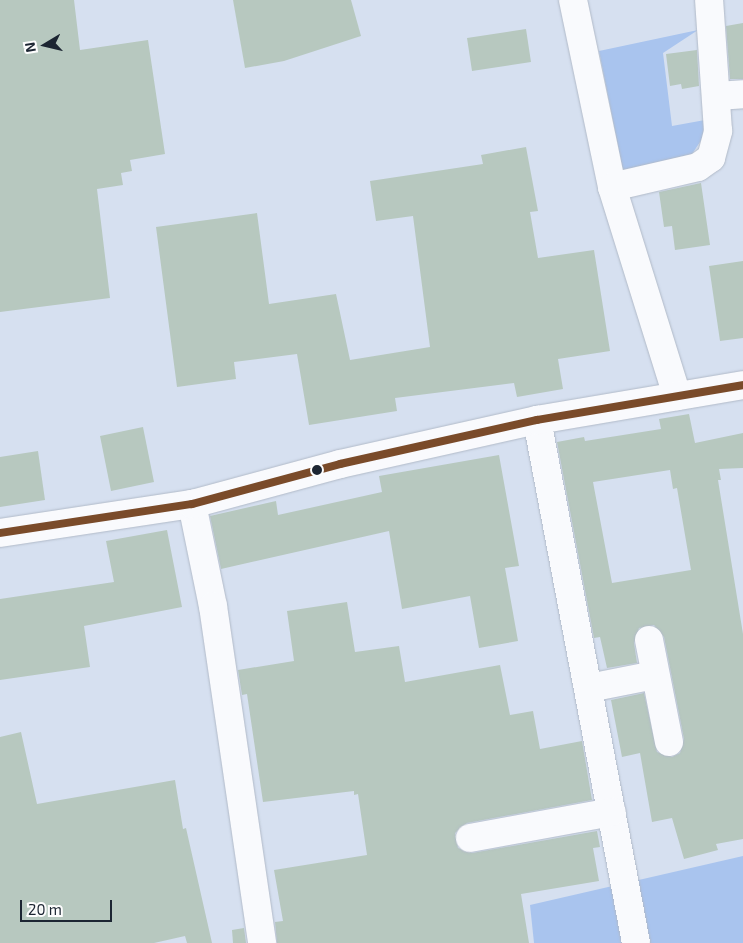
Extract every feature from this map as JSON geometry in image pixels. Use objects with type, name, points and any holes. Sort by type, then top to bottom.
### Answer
[{"type":"street","points":[[573,0],[612,187],[677,396]]},
{"type":"street","points":[[612,187],[698,167],[711,158],[730,95],[709,0]]},
{"type":"street","points":[[0,533],[192,504],[340,464],[537,420],[743,385]]},
{"type":"street","points":[[537,420],[636,943]]},
{"type":"street","points":[[192,504],[213,606],[262,943]]},
{"type":"street","points":[[649,640],[668,742]]},
{"type":"street","points":[[588,688],[655,675]]},
{"type":"street","points":[[470,838],[612,812]]},
{"type":"shaded area","points":[[698,30],[663,53],[672,126],[705,120],[702,139],[692,154],[623,171],[599,51]]},
{"type":"shaded area","points":[[743,856],[743,943],[534,943],[530,905]]},
{"type":"building","points":[[0,0],[74,0],[80,50],[148,40],[165,154],[130,160],[132,171],[121,173],[123,185],[97,189],[110,298],[0,312]]},
{"type":"building","points":[[233,0],[351,0],[361,36],[284,61],[245,68]]},
{"type":"building","points":[[743,23],[743,79],[730,79],[726,26]]},
{"type":"building","points":[[526,29],[531,62],[472,71],[467,38]]},
{"type":"building","points":[[697,50],[699,86],[682,89],[681,84],[670,86],[666,54]]},
{"type":"building","points":[[526,147],[538,211],[530,212],[538,258],[594,250],[610,351],[558,359],[563,389],[517,397],[514,383],[395,398],[397,411],[309,425],[297,354],[234,362],[236,379],[177,387],[156,227],[257,213],[269,304],[336,294],[350,360],[430,347],[413,216],[376,221],[370,181],[483,164],[481,155]]},
{"type":"building","points":[[701,183],[710,245],[675,250],[672,226],[664,227],[659,192]]},
{"type":"building","points":[[743,261],[743,338],[720,341],[709,266]]},
{"type":"building","points":[[689,414],[695,443],[743,433],[743,468],[719,469],[721,480],[718,480],[743,634],[743,839],[716,844],[718,850],[684,859],[672,818],[652,822],[640,753],[622,757],[611,700],[644,693],[657,752],[672,757],[680,753],[684,739],[664,637],[654,625],[639,628],[634,643],[637,663],[607,668],[600,637],[594,638],[557,442],[584,437],[585,441],[661,429],[659,419]],"holes":[[[670,470],[673,489],[677,488],[691,570],[612,583],[593,482]]]},
{"type":"building","points":[[143,427],[154,482],[111,491],[100,436]]},
{"type":"building","points":[[38,451],[45,500],[0,507],[0,457]]},
{"type":"building","points":[[499,455],[519,566],[505,568],[518,641],[479,648],[470,596],[402,609],[389,531],[221,569],[210,516],[276,501],[278,515],[382,492],[379,476]]},
{"type":"building","points":[[167,530],[182,607],[84,626],[90,667],[0,680],[0,599],[114,582],[106,541]]},
{"type":"building","points":[[347,602],[355,652],[399,646],[405,682],[500,665],[510,715],[533,711],[540,749],[582,741],[592,800],[467,823],[455,833],[458,848],[472,853],[597,831],[600,847],[593,848],[599,881],[521,894],[529,943],[277,943],[275,922],[283,921],[274,870],[367,855],[358,794],[354,795],[354,791],[263,802],[247,694],[242,695],[238,670],[294,661],[287,611]]},
{"type":"building","points":[[21,732],[37,804],[175,780],[183,829],[186,828],[212,943],[187,943],[185,936],[154,943],[0,943],[0,737]]},
{"type":"building","points":[[244,928],[246,943],[233,943],[232,930]]},
{"type":"transit line","points":[[0,533],[192,504],[340,464],[537,420],[743,385]]}]
